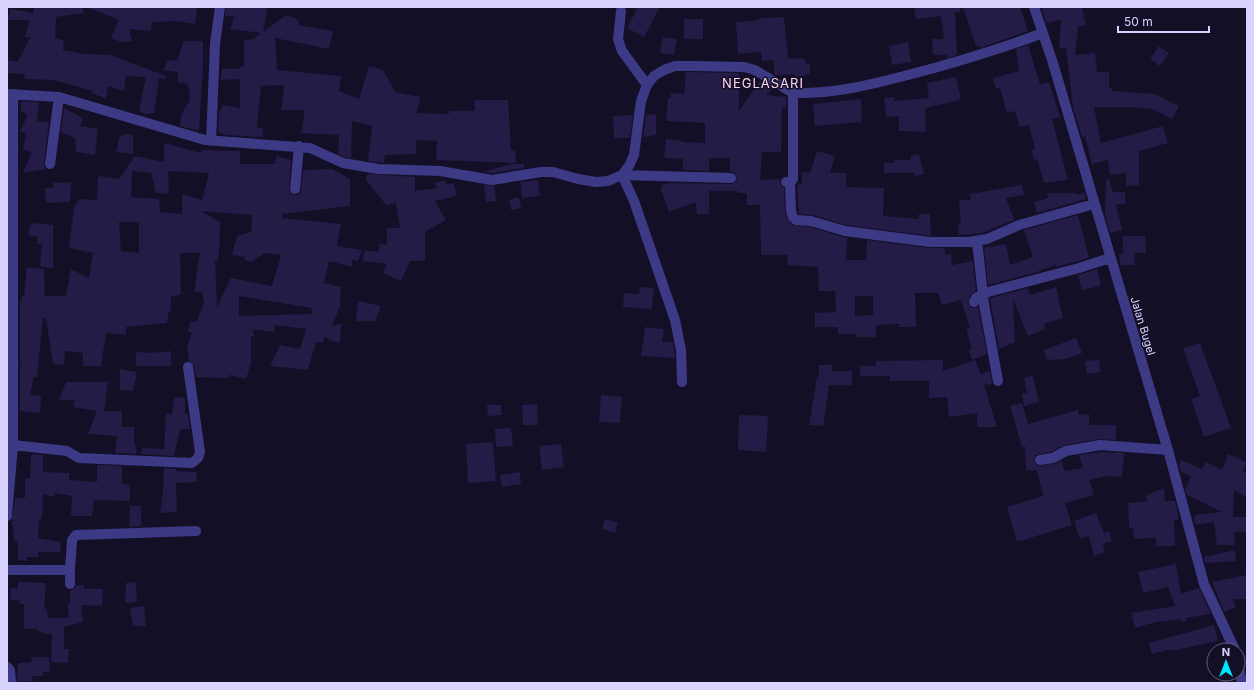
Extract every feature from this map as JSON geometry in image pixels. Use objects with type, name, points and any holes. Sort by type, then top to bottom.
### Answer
[{"type":"street","points":[[211,141],[218,7]]},
{"type":"street","name":"Jalan Bugel","points":[[1034,7],[1168,450],[1204,584],[1231,642]]},
{"type":"street","points":[[621,10],[618,39],[622,50],[646,85]]},
{"type":"street","points":[[622,175],[629,166],[634,155],[641,101],[646,85],[654,76],[664,70],[676,66],[744,67],[755,70],[793,93],[837,92],[968,59],[1043,33]]},
{"type":"street","points":[[793,93],[793,170],[792,179],[788,182],[792,217],[796,220],[811,221],[845,231],[930,242],[977,240],[987,239],[1019,225],[1094,204]]},
{"type":"street","points":[[7,516],[13,445],[9,334],[10,94],[59,97],[184,135],[211,141],[310,148],[343,163],[378,169],[440,171],[492,180],[541,172],[563,174],[578,179],[596,182],[608,181],[622,175],[731,178]]},
{"type":"street","points":[[50,164],[59,97]]},
{"type":"street","points":[[295,189],[298,146]]},
{"type":"street","points":[[622,175],[634,201],[675,320],[681,350],[682,382]]},
{"type":"street","points":[[977,240],[990,341],[998,381]]},
{"type":"street","points":[[974,302],[976,298],[984,293],[1110,258]]},
{"type":"street","points":[[13,445],[67,451],[79,458],[192,463],[198,458],[200,452],[188,367]]},
{"type":"street","points":[[1040,460],[1053,458],[1066,451],[1100,445],[1168,450]]},
{"type":"street","points":[[70,584],[72,540],[76,535],[196,531]]},
{"type":"street","points":[[7,570],[70,570]]},
{"type":"street","points":[[7,667],[10,670],[12,683]]},
{"type":"building","points":[[34,7],[83,7],[83,13],[56,17],[55,38],[64,40],[63,50],[84,54],[110,55],[166,76],[165,79],[159,78],[154,113],[144,114],[139,111],[146,77],[126,76],[124,91],[108,86],[106,99],[92,93],[93,91],[54,80],[24,79],[25,74],[7,73],[7,60],[18,62],[30,37],[25,37],[29,20],[8,20],[10,9],[34,13]]},
{"type":"building","points":[[87,7],[197,8],[195,24],[176,21],[152,22],[151,31],[129,29],[132,41],[121,42],[111,38],[119,20]]},
{"type":"building","points":[[226,7],[267,8],[263,32],[286,15],[299,20],[298,25],[333,31],[329,49],[275,38],[277,70],[341,76],[339,91],[359,99],[369,66],[383,70],[395,92],[420,97],[417,113],[449,114],[449,111],[475,111],[474,100],[508,100],[511,150],[515,150],[516,163],[436,160],[437,141],[416,140],[416,154],[385,155],[384,163],[368,161],[372,126],[352,121],[351,158],[345,157],[338,154],[339,135],[301,133],[305,110],[281,110],[284,85],[261,86],[257,127],[264,129],[262,137],[225,135],[218,132],[219,110],[221,111],[223,105],[240,108],[240,79],[220,80],[222,69],[240,69],[240,67],[244,67],[244,40],[254,39],[261,33],[230,29],[234,17],[225,16]]},
{"type":"building","points":[[638,7],[660,7],[644,37],[627,28]]},
{"type":"building","points":[[921,7],[960,7],[960,12],[955,13],[957,55],[947,58],[947,55],[933,55],[932,39],[944,39],[941,16],[916,19],[914,9]]},
{"type":"building","points":[[963,7],[1020,7],[1028,31],[980,48],[979,45],[976,46]]},
{"type":"building","points":[[1041,7],[1082,7],[1086,25],[1078,27],[1075,55],[1095,53],[1097,72],[1109,72],[1109,88],[1112,88],[1112,91],[1155,94],[1179,106],[1172,119],[1153,109],[1131,107],[1094,107],[1101,143],[1163,126],[1168,143],[1139,151],[1139,185],[1126,186],[1126,173],[1110,175],[1108,160],[1092,164],[1085,136],[1082,137],[1073,107],[1066,48],[1059,48],[1061,20],[1046,23]]},
{"type":"building","points":[[784,17],[788,58],[805,59],[806,64],[810,64],[810,74],[796,77],[795,74],[776,75],[774,74],[774,60],[762,61],[761,52],[738,54],[736,22],[759,20],[759,18]]},
{"type":"building","points":[[684,19],[703,19],[703,39],[684,39]]},
{"type":"building","points":[[663,37],[677,39],[674,55],[660,53]]},
{"type":"building","points":[[184,41],[203,41],[199,131],[180,126],[181,115],[190,100],[188,84],[178,82],[178,72],[163,70],[168,60],[177,61]]},
{"type":"building","points":[[908,42],[911,62],[892,65],[889,46]]},
{"type":"building","points":[[1028,45],[1040,84],[1049,82],[1060,117],[1052,119],[1068,180],[1044,183],[1037,159],[1034,160],[1031,150],[1035,149],[1029,125],[1020,127],[1015,111],[1007,113],[1000,88],[996,89],[993,78],[1019,71],[1016,49]]},
{"type":"building","points":[[1159,46],[1169,53],[1160,66],[1150,59]]},
{"type":"building","points":[[686,72],[739,73],[739,111],[760,81],[772,88],[767,95],[786,97],[786,108],[782,107],[781,152],[762,152],[760,180],[780,179],[780,184],[784,188],[785,213],[792,225],[810,227],[847,238],[846,260],[866,260],[867,240],[929,248],[944,248],[946,255],[951,254],[952,265],[973,261],[976,291],[970,295],[968,303],[971,308],[978,307],[987,354],[972,360],[969,350],[972,349],[966,329],[970,328],[961,300],[942,305],[938,293],[915,293],[916,327],[899,327],[899,324],[876,325],[876,337],[856,337],[856,334],[838,334],[838,327],[815,327],[815,313],[836,312],[835,291],[819,291],[818,267],[787,265],[788,255],[761,255],[760,205],[747,205],[747,193],[738,193],[738,191],[709,191],[709,214],[697,214],[696,202],[669,212],[661,190],[662,185],[668,183],[731,184],[737,179],[735,173],[730,171],[730,158],[709,158],[709,171],[683,170],[683,159],[664,158],[666,139],[682,142],[705,143],[705,123],[666,121],[668,98],[671,98],[671,93],[684,94]],"holes":[[[855,296],[873,296],[873,315],[855,316]]]},
{"type":"building","points":[[956,77],[961,100],[925,108],[926,132],[899,131],[899,116],[886,117],[884,98],[894,97],[894,101],[929,98],[927,83]]},
{"type":"building","points":[[861,99],[862,122],[815,126],[813,104]]},
{"type":"building","points":[[21,101],[39,102],[37,121],[49,122],[44,163],[45,169],[23,173],[32,152],[23,150],[26,133],[20,131],[28,115],[21,111]]},
{"type":"building","points":[[64,108],[83,118],[80,126],[98,129],[95,155],[76,152],[75,138],[61,132]]},
{"type":"building","points":[[656,114],[656,135],[643,137],[646,115]]},
{"type":"building","points":[[633,115],[630,138],[614,138],[613,116]]},
{"type":"building","points":[[128,134],[133,135],[133,154],[116,152],[120,136]]},
{"type":"building","points":[[164,143],[201,153],[202,150],[240,151],[240,164],[275,164],[276,156],[291,160],[289,192],[294,195],[298,195],[301,190],[303,170],[332,169],[350,179],[350,206],[282,214],[282,218],[341,224],[337,246],[362,250],[358,261],[352,260],[352,267],[329,261],[324,283],[341,287],[340,306],[332,326],[341,324],[340,342],[335,342],[324,337],[323,343],[316,342],[308,370],[270,366],[280,345],[300,349],[306,329],[275,325],[274,332],[253,329],[254,336],[251,337],[251,363],[246,379],[229,375],[228,378],[196,377],[194,366],[189,361],[187,347],[192,332],[188,332],[190,322],[196,322],[204,303],[202,292],[194,292],[200,253],[180,253],[181,292],[180,295],[171,296],[171,311],[169,311],[167,323],[126,327],[126,335],[106,333],[101,366],[83,366],[83,353],[65,351],[64,365],[53,364],[46,318],[43,318],[37,377],[34,377],[30,395],[41,396],[40,413],[20,411],[20,304],[22,296],[24,296],[27,267],[44,269],[45,296],[66,296],[71,269],[89,278],[93,253],[69,248],[74,207],[79,199],[97,200],[98,176],[119,179],[135,156],[164,162]],"holes":[[[132,171],[151,173],[156,193],[169,194],[168,171],[209,173],[202,200],[182,194],[182,214],[160,212],[159,199],[131,197]],[[201,211],[252,215],[251,232],[237,236],[232,255],[245,257],[244,260],[252,262],[265,253],[281,255],[272,286],[231,278],[217,307],[215,261],[218,261],[220,222]],[[119,222],[139,222],[139,253],[121,251]],[[239,296],[312,308],[312,314],[239,316]]]},
{"type":"building","points":[[817,151],[835,156],[830,173],[846,173],[846,187],[884,188],[883,216],[919,219],[919,214],[930,214],[931,236],[846,225],[813,215],[799,214],[797,185],[802,184],[802,172],[810,173]]},
{"type":"building","points":[[919,154],[924,174],[914,176],[914,173],[884,173],[884,163],[894,163],[894,160],[911,160],[910,156]]},
{"type":"building","points":[[513,164],[524,164],[524,168],[492,173],[482,172]]},
{"type":"building","points":[[367,174],[415,177],[415,191],[437,188],[435,183],[445,180],[446,185],[454,183],[457,196],[435,201],[446,220],[425,232],[425,261],[410,261],[401,281],[383,273],[387,264],[363,261],[364,250],[378,252],[380,244],[387,245],[387,228],[400,228],[396,203],[386,205],[366,180]]},
{"type":"building","points":[[1109,179],[1113,192],[1125,192],[1125,204],[1116,204],[1122,230],[1110,233],[1105,215],[1106,180]]},
{"type":"building","points":[[538,180],[540,196],[522,198],[520,182]]},
{"type":"building","points":[[71,182],[70,202],[46,203],[45,188],[53,188],[53,183]]},
{"type":"building","points":[[484,185],[494,186],[496,201],[486,202]]},
{"type":"building","points":[[1022,185],[1024,195],[1006,198],[1014,220],[982,233],[959,235],[958,225],[961,224],[959,200],[971,200],[970,194]]},
{"type":"building","points":[[1047,193],[1076,193],[1076,195],[1085,193],[1086,199],[1037,213],[1034,202],[1048,198]]},
{"type":"building","points":[[519,197],[521,208],[511,210],[509,200]]},
{"type":"building","points":[[1078,215],[1089,258],[1056,267],[1056,265],[1037,272],[988,285],[984,248],[1006,244],[1010,265],[1033,257],[1024,230]]},
{"type":"building","points":[[31,223],[53,225],[53,268],[40,266],[42,244],[37,244],[38,237],[28,235]]},
{"type":"building","points":[[1123,236],[1145,236],[1146,253],[1134,253],[1135,265],[1120,265],[1119,254],[1123,254]]},
{"type":"building","points":[[1097,269],[1101,285],[1082,291],[1078,275]]},
{"type":"building","points":[[640,287],[654,288],[652,309],[623,307],[624,293],[639,294]]},
{"type":"building","points":[[1056,287],[1063,318],[1044,324],[1046,329],[1028,336],[1013,299],[1015,342],[999,349],[990,298],[1028,288],[1030,295]]},
{"type":"building","points":[[358,301],[381,306],[375,321],[356,321]]},
{"type":"building","points":[[645,327],[664,329],[662,342],[673,342],[675,358],[641,356]]},
{"type":"building","points":[[1076,338],[1082,353],[1066,359],[1047,360],[1044,350]]},
{"type":"building","points":[[1200,343],[1231,428],[1204,437],[1191,399],[1200,396],[1183,348]]},
{"type":"building","points":[[171,351],[171,366],[136,366],[136,352],[151,353]]},
{"type":"building","points":[[943,360],[943,371],[975,360],[981,374],[990,371],[992,384],[984,385],[997,427],[977,427],[977,413],[949,417],[947,397],[929,398],[929,381],[890,381],[890,376],[860,376],[860,366],[876,366],[876,361]]},
{"type":"building","points":[[1099,360],[1100,372],[1087,374],[1085,361]]},
{"type":"building","points":[[819,365],[832,365],[832,371],[852,371],[852,385],[829,385],[823,426],[809,425],[817,377],[819,377]]},
{"type":"building","points":[[120,369],[137,372],[133,391],[120,390]]},
{"type":"building","points":[[1033,376],[1039,402],[1024,406],[1022,394],[1027,393],[1024,378]]},
{"type":"building","points":[[66,382],[108,382],[104,411],[122,411],[122,427],[134,427],[134,444],[136,445],[136,454],[115,453],[117,436],[88,434],[97,411],[73,407],[75,400],[59,400]]},
{"type":"building","points":[[601,395],[622,397],[620,423],[599,422]]},
{"type":"building","points":[[174,397],[185,398],[185,414],[188,414],[190,429],[180,429],[174,456],[141,454],[142,448],[164,449],[166,414],[172,414]]},
{"type":"building","points":[[1022,403],[1028,424],[1078,410],[1079,415],[1089,414],[1089,425],[1116,425],[1116,440],[1099,439],[1065,445],[1051,452],[1036,455],[1034,461],[1037,466],[1054,464],[1062,461],[1064,471],[1083,468],[1079,455],[1100,452],[1124,453],[1122,477],[1106,476],[1089,480],[1094,495],[1065,503],[1072,525],[1017,542],[1007,507],[1043,496],[1037,470],[1026,470],[1025,446],[1022,447],[1010,406]]},
{"type":"building","points":[[537,404],[538,425],[523,425],[522,405]]},
{"type":"building","points":[[487,405],[501,405],[502,415],[488,416]]},
{"type":"building","points":[[739,415],[768,416],[766,452],[738,450]]},
{"type":"building","points":[[511,428],[513,446],[496,447],[495,429]]},
{"type":"building","points":[[493,442],[496,481],[468,483],[466,444]]},
{"type":"building","points":[[561,444],[564,467],[542,470],[539,446]]},
{"type":"building","points":[[31,454],[43,455],[43,472],[69,473],[69,480],[97,482],[97,465],[122,466],[122,484],[130,485],[130,501],[94,500],[92,516],[71,516],[72,496],[55,493],[54,497],[43,494],[42,519],[39,519],[38,538],[61,542],[60,552],[38,552],[38,557],[27,557],[27,561],[18,560],[18,541],[14,541],[12,520],[15,498],[25,498],[25,479],[30,478]]},
{"type":"building","points":[[1228,454],[1246,462],[1243,471],[1247,473],[1247,497],[1234,490],[1233,517],[1247,517],[1247,532],[1234,532],[1235,545],[1217,545],[1214,522],[1195,525],[1194,515],[1222,512],[1187,495],[1185,490],[1191,476],[1181,472],[1179,465],[1181,460],[1202,469],[1206,462],[1222,470]]},
{"type":"building","points":[[164,468],[176,469],[176,471],[196,472],[197,482],[176,483],[177,512],[160,513],[163,493]]},
{"type":"building","points":[[520,472],[521,484],[502,487],[500,475]]},
{"type":"building","points":[[1164,488],[1165,501],[1175,501],[1178,513],[1178,520],[1174,520],[1175,546],[1156,546],[1156,538],[1134,539],[1133,528],[1129,528],[1128,503],[1147,501],[1146,495]]},
{"type":"building","points":[[130,506],[141,506],[141,526],[129,527]]},
{"type":"building","points":[[1096,513],[1104,533],[1109,531],[1112,541],[1103,544],[1105,552],[1094,556],[1089,536],[1080,539],[1074,521]]},
{"type":"building","points":[[605,519],[618,523],[615,533],[602,529]]},
{"type":"building","points":[[1235,550],[1236,561],[1205,563],[1204,557]]},
{"type":"building","points":[[1176,564],[1181,594],[1199,588],[1211,614],[1186,618],[1186,621],[1182,622],[1180,619],[1159,621],[1135,628],[1131,613],[1175,606],[1168,587],[1143,593],[1138,572]]},
{"type":"building","points":[[1247,575],[1247,599],[1233,599],[1236,607],[1224,612],[1212,582]]},
{"type":"building","points":[[18,582],[46,583],[44,608],[47,610],[48,618],[69,618],[68,603],[70,603],[70,590],[74,589],[76,586],[84,585],[84,589],[103,589],[102,606],[81,605],[83,622],[64,627],[64,649],[69,649],[68,663],[51,662],[52,634],[44,634],[36,629],[24,629],[24,604],[20,604],[19,600],[10,600],[11,588],[18,589]]},
{"type":"building","points":[[136,582],[137,602],[125,603],[126,583]]},
{"type":"building","points":[[144,606],[146,626],[133,626],[130,608]]},
{"type":"building","points":[[1214,625],[1218,641],[1206,642],[1206,644],[1171,651],[1171,649],[1152,654],[1149,643]]},
{"type":"building","points":[[31,657],[49,657],[50,672],[43,672],[43,676],[32,676],[33,681],[17,682],[18,663],[32,662]]},
{"type":"district","name":"NEGLASARI","points":[[763,83]]}]
